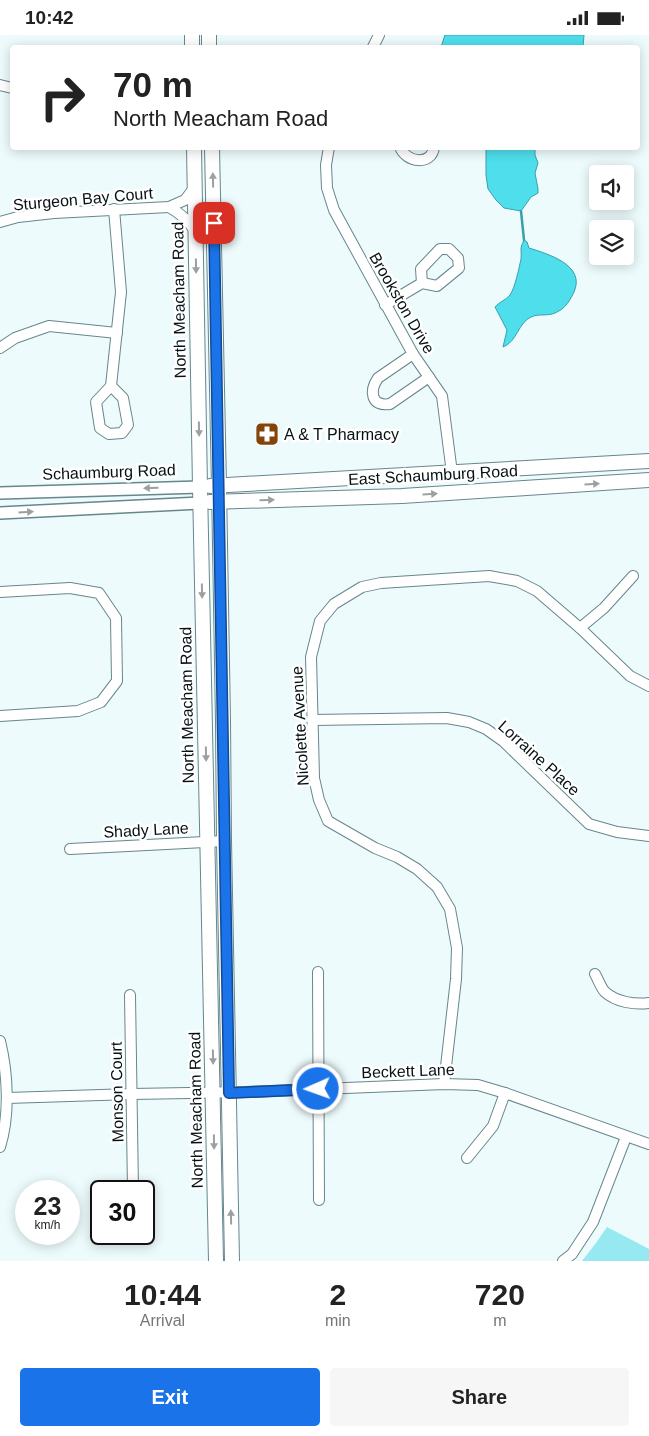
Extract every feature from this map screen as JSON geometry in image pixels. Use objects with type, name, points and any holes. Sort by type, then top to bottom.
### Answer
[{"type":"main road","name":"North Meacham Road","points":[[194,150],[216,1261]]},
{"type":"main road","name":"North Meacham Road","points":[[212,150],[232,1261]]},
{"type":"main road","name":"East Schaumburg Road","points":[[219,486],[649,461]]},
{"type":"main road","name":"East Schaumburg Road","points":[[219,502],[402,496],[649,480]]},
{"type":"main road","name":"Schaumburg Road","points":[[200,487],[219,486]]},
{"type":"main road","points":[[200,503],[219,502]]},
{"type":"street","name":"Brookston Drive","points":[[328,150],[326,165],[327,188],[334,210],[413,354],[442,396],[452,473]]},
{"type":"street","points":[[402,150],[406,157],[417,160],[430,158],[434,150]]},
{"type":"street","points":[[169,207],[185,200],[195,187]]},
{"type":"street","points":[[169,207],[178,211],[196,232]]},
{"type":"street","name":"Sturgeon Bay Court","points":[[0,221],[18,217],[114,209],[169,207]]},
{"type":"street","points":[[111,386],[123,398],[128,425],[122,433],[109,434],[100,428],[96,402],[111,386],[121,292],[114,209]]},
{"type":"street","points":[[385,305],[422,283]]},
{"type":"street","points":[[0,348],[15,338],[49,327],[117,333]]},
{"type":"street","points":[[413,354],[378,378],[374,383],[372,391],[377,402],[383,405],[390,404],[429,377]]},
{"type":"street","name":"Schaumburg Road","points":[[0,493],[200,487]]},
{"type":"street","points":[[0,513],[200,503]]},
{"type":"street","name":"Nicolette Avenue","points":[[444,1084],[456,979],[457,947],[450,909],[437,887],[417,869],[328,821],[319,801],[314,778],[312,657],[320,621],[334,604],[362,587],[381,583],[489,576],[517,581],[537,591],[580,628]]},
{"type":"street","points":[[632,576],[604,608],[580,628],[630,676],[649,686]]},
{"type":"street","points":[[0,592],[70,588],[99,593],[116,618],[117,672],[117,681],[101,702],[78,711],[0,716]]},
{"type":"street","name":"Lorraine Place","points":[[312,720],[447,718],[469,722],[486,729],[503,741],[589,824],[617,832],[649,836]]},
{"type":"street","name":"Shady Lane","points":[[70,849],[224,841]]},
{"type":"street","points":[[318,972],[319,1200]]},
{"type":"street","points":[[595,974],[604,991],[615,999],[649,1003]]},
{"type":"street","name":"Monson Court","points":[[130,995],[133,1180]]},
{"type":"street","points":[[0,1041],[4,1059],[7,1098],[3,1138],[0,1147]]},
{"type":"street","name":"Beckett Lane","points":[[7,1098],[229,1093],[444,1084],[478,1085],[649,1144]]},
{"type":"street","points":[[467,1158],[493,1126],[505,1093]]},
{"type":"street","points":[[564,1261],[572,1254],[593,1222],[626,1137]]},
{"type":"shaded area","points":[[445,35],[584,35],[583,45],[442,45]]},
{"type":"shaded area","points":[[486,150],[535,150],[538,163],[535,173],[538,193],[531,197],[521,211],[504,208],[488,189]]},
{"type":"shaded area","points":[[524,240],[529,248],[555,257],[563,262],[575,275],[576,283],[574,292],[563,308],[547,315],[531,317],[523,324],[508,345],[503,347],[507,330],[495,307],[512,292],[518,273],[521,248]]},
{"type":"shaded area","points":[[607,1227],[649,1249],[649,1261],[582,1261]]},
{"type":"waterway","points":[[521,211],[524,240]]},
{"type":"place","name":"A & T Pharmacy","points":[[267,434]]},
{"type":"route","points":[[214,223],[229,1093],[318,1089]]}]
